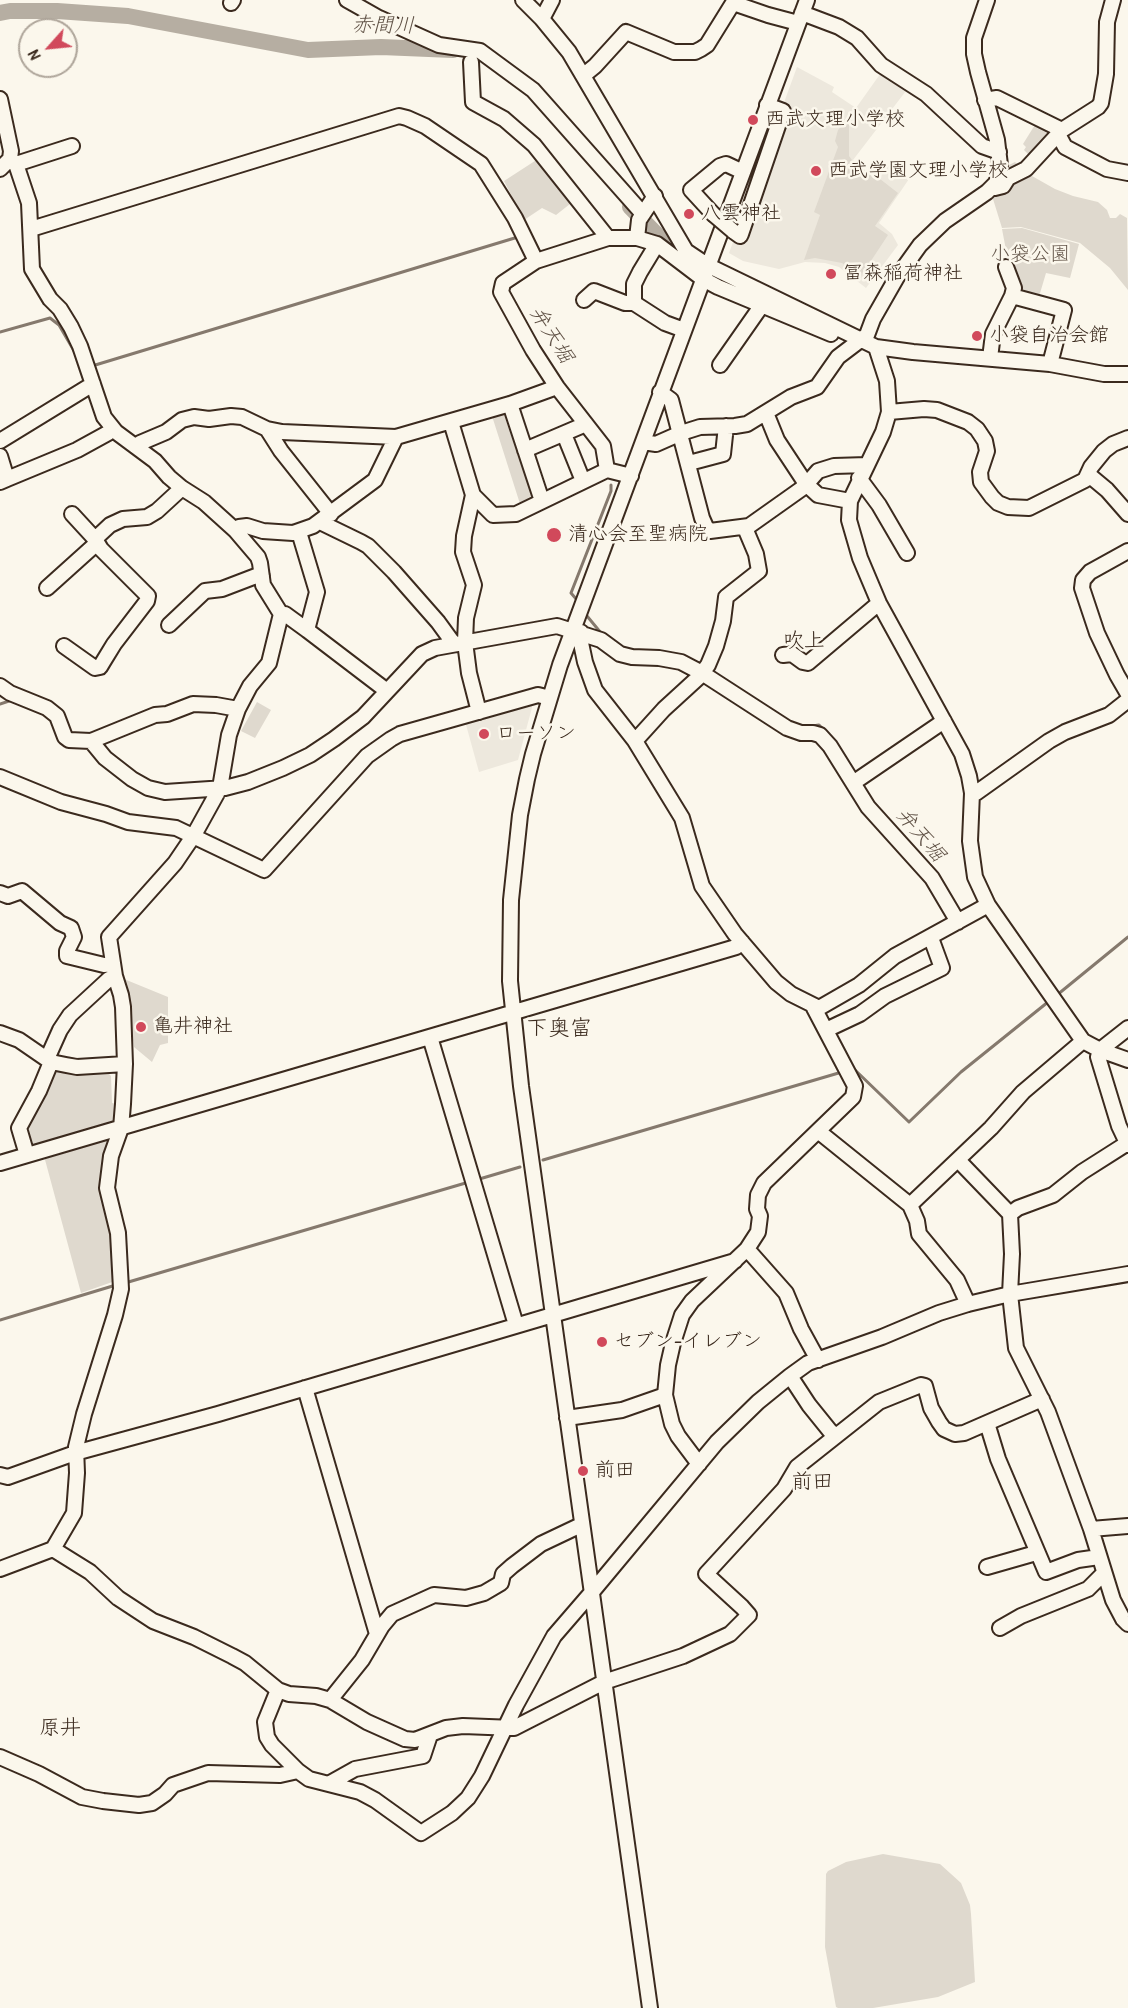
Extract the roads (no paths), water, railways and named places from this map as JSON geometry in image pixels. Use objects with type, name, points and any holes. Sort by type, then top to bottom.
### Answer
[{"type":"street","points":[[346,0],[379,18],[439,45],[480,51],[533,90],[641,217]]},
{"type":"street","points":[[523,0],[542,19],[584,75],[686,251],[718,272],[815,328],[876,347],[913,352],[991,355],[1050,361],[1104,374],[1128,374]]},
{"type":"street","points":[[542,19],[552,0]]},
{"type":"street","points":[[643,442],[656,444],[700,427],[747,424],[791,397],[817,387],[838,357],[867,335],[873,319],[897,278],[920,245],[955,213],[992,188],[999,175],[999,152],[978,72],[974,46],[987,0]]},
{"type":"street","points":[[992,188],[1003,186],[1008,178],[1026,169],[1060,132],[1101,103],[1106,74],[1107,22],[1113,0]]},
{"type":"street","points":[[584,75],[626,32],[674,52],[695,52],[707,45],[733,3],[768,15],[802,12],[839,27],[858,38],[881,65],[926,94],[982,146],[999,152]]},
{"type":"street","points":[[650,2008],[581,1525],[512,1012],[509,945],[515,855],[520,815],[533,754],[550,698],[577,631],[660,392],[802,12]]},
{"type":"street","points":[[471,62],[473,102],[504,119],[534,145],[608,238]]},
{"type":"street","points":[[985,100],[997,98],[1060,132],[1065,147],[1107,169],[1128,173]]},
{"type":"street","points":[[0,99],[13,161],[29,203],[32,269],[50,299],[60,309],[71,327],[104,417],[112,427],[155,460],[182,488],[204,502],[235,530],[258,557],[263,585],[281,614],[269,663],[250,686],[238,709],[229,735],[220,788],[195,835],[176,863],[109,937],[123,1007],[125,1064],[121,1128],[111,1156],[107,1188],[118,1233],[120,1285],[115,1315],[84,1414],[75,1454],[77,1473],[74,1513],[53,1549],[0,1569]]},
{"type":"street","points":[[743,172],[726,164],[720,166],[691,190],[713,214],[740,236],[783,111],[766,105]]},
{"type":"street","points":[[31,229],[399,116],[407,117],[425,126],[481,164],[541,260]]},
{"type":"street","points":[[0,169],[13,161],[72,146]]},
{"type":"street","points":[[636,238],[641,217],[655,196]]},
{"type":"street","points":[[606,470],[603,446],[557,387],[533,350],[501,292],[503,283],[541,260],[608,238],[636,238],[657,244],[703,279],[718,287],[770,303]]},
{"type":"street","points":[[634,303],[634,284],[657,244]]},
{"type":"street","points":[[991,355],[993,334],[1012,296],[1014,284],[1006,267]]},
{"type":"street","points":[[584,300],[594,291],[625,303],[634,303],[665,322],[684,330]]},
{"type":"street","points":[[1012,296],[1064,310],[1050,361]]},
{"type":"street","points":[[720,365],[770,303]]},
{"type":"street","points":[[876,347],[887,381],[890,412],[883,432],[850,501],[849,520],[860,558],[879,603],[962,754],[972,793],[970,841],[975,877],[988,905],[1083,1041],[1128,1060]]},
{"type":"street","points":[[0,441],[93,384]]},
{"type":"street","points":[[137,447],[140,443],[166,432],[182,420],[194,417],[208,419],[242,417],[267,429],[282,432],[396,437],[510,404],[557,387]]},
{"type":"street","points":[[660,392],[671,400],[702,518],[710,531],[745,528],[778,506],[806,484],[818,471],[829,467],[867,465]]},
{"type":"street","points":[[510,404],[542,501]]},
{"type":"street","points":[[890,412],[937,410],[968,422],[977,429],[985,441],[987,451],[980,472],[981,482],[998,503],[1008,507],[1029,508],[1085,480],[1091,467],[1104,451],[1113,444],[1128,438]]},
{"type":"street","points":[[766,413],[777,440],[806,484],[818,495],[850,501]]},
{"type":"street","points":[[452,422],[473,495],[463,552],[474,585],[460,643]]},
{"type":"street","points":[[525,450],[586,424]]},
{"type":"street","points":[[689,464],[723,454],[726,426]]},
{"type":"street","points":[[0,456],[3,481],[77,450],[108,433],[112,427]]},
{"type":"street","points":[[267,429],[326,518]]},
{"type":"street","points":[[564,434],[583,481]]},
{"type":"street","points":[[235,530],[247,526],[276,533],[299,532],[326,518],[375,480],[396,437]]},
{"type":"street","points":[[473,495],[493,515],[504,516],[516,514],[606,470],[631,476]]},
{"type":"street","points":[[1089,475],[1107,490],[1128,514]]},
{"type":"street","points":[[860,478],[907,553]]},
{"type":"street","points":[[47,588],[110,525],[123,519],[147,517],[182,488]]},
{"type":"street","points":[[64,646],[95,668],[100,667],[114,644],[147,601],[148,596],[120,569],[72,514]]},
{"type":"street","points":[[326,518],[324,524],[368,546],[460,643],[480,711]]},
{"type":"street","points":[[635,741],[702,672],[716,646],[723,621],[726,597],[759,571],[756,554],[745,528]]},
{"type":"street","points":[[299,532],[317,592],[307,630]]},
{"type":"street","points":[[1128,551],[1090,572],[1083,580],[1082,588],[1097,633],[1116,675],[1128,694]]},
{"type":"street","points":[[170,625],[205,591],[222,590],[256,576],[262,576]]},
{"type":"street","points":[[783,655],[792,654],[808,663],[879,603]]},
{"type":"street","points":[[281,614],[285,614],[387,691]]},
{"type":"street","points":[[91,741],[114,765],[148,788],[165,792],[220,788],[248,782],[310,755],[363,717],[422,654],[435,648],[557,626],[602,640],[620,654],[681,662],[702,672],[787,728],[801,733],[820,735],[830,746],[868,807],[932,878],[958,922]]},
{"type":"street","points":[[577,631],[595,690],[635,741],[682,818],[702,886],[714,906],[776,982],[814,1008],[855,1086],[853,1097],[764,1183],[758,1195],[757,1209],[760,1216],[758,1232],[747,1249],[692,1301],[682,1316],[668,1365],[665,1395],[672,1424],[699,1464]]},
{"type":"street","points":[[0,686],[10,693],[47,708],[57,716],[65,737],[69,740],[91,741],[155,715],[167,714],[193,704],[238,709]]},
{"type":"street","points":[[0,777],[80,808],[97,811],[128,822],[169,826],[195,835],[264,870],[368,756],[400,734],[538,695],[550,698]]},
{"type":"street","points":[[972,793],[1049,741],[1109,715],[1128,700]]},
{"type":"street","points":[[853,783],[944,721]]},
{"type":"street","points":[[0,893],[8,896],[22,891],[60,923],[71,928],[74,937],[67,956],[104,965],[114,970]]},
{"type":"street","points":[[814,1008],[819,1008],[859,985],[895,956],[988,905]]},
{"type":"street","points":[[826,1030],[860,1014],[892,992],[942,968],[931,938]]},
{"type":"street","points":[[0,1162],[430,1037],[736,946],[742,942]]},
{"type":"street","points":[[27,1155],[19,1128],[39,1090],[60,1030],[70,1015],[109,978],[114,970]]},
{"type":"street","points":[[1010,1214],[1053,1195],[1082,1172],[1127,1144],[1119,1126],[1098,1057],[1100,1050],[1128,1028]]},
{"type":"street","points":[[0,1033],[19,1040],[49,1060],[77,1067],[125,1064]]},
{"type":"street","points":[[430,1037],[516,1325]]},
{"type":"street","points":[[910,1205],[958,1160],[1023,1092],[1083,1041]]},
{"type":"street","points":[[818,1131],[910,1205],[917,1221],[919,1234],[957,1280],[968,1304]]},
{"type":"street","points":[[958,1160],[1010,1214],[1012,1254],[1010,1294],[1016,1348],[1042,1400],[1091,1529],[1113,1600],[1128,1624]]},
{"type":"street","points":[[747,1249],[786,1293],[801,1329],[818,1360]]},
{"type":"street","points":[[0,1475],[9,1477],[75,1454],[735,1261]]},
{"type":"street","points":[[278,1690],[267,1714],[265,1728],[267,1737],[298,1771],[309,1779],[360,1792],[422,1833],[452,1813],[468,1798],[482,1776],[534,1670],[554,1636],[735,1423],[790,1376],[818,1360],[968,1304],[1010,1294],[1128,1274]]},
{"type":"street","points":[[790,1376],[809,1405],[836,1436]]},
{"type":"street","points":[[53,1549],[90,1572],[118,1598],[153,1621],[194,1636],[245,1663],[278,1690],[289,1694],[316,1696],[330,1700],[367,1722],[405,1739],[415,1740],[446,1728],[463,1726],[514,1728],[730,1635],[749,1616],[706,1574],[784,1489],[797,1467],[879,1402],[921,1385],[925,1386],[931,1408],[944,1429],[949,1432],[963,1433],[1042,1400]]},
{"type":"street","points":[[305,1388],[377,1634]]},
{"type":"street","points":[[567,1418],[622,1410],[665,1395]]},
{"type":"street","points":[[987,1423],[998,1459],[1046,1572],[1078,1560],[1099,1557]]},
{"type":"street","points":[[330,1700],[362,1660],[392,1614],[434,1595],[466,1599],[484,1593],[501,1583],[503,1574],[541,1544],[581,1525]]},
{"type":"street","points":[[1091,1529],[1128,1526]]},
{"type":"street","points":[[987,1567],[1036,1553]]},
{"type":"street","points":[[1000,1628],[1021,1616],[1088,1589],[1104,1573]]},
{"type":"street","points":[[330,1783],[355,1769],[423,1756],[430,1735]]},
{"type":"street","points":[[0,1757],[39,1774],[82,1797],[103,1802],[139,1805],[152,1803],[173,1785],[208,1773],[280,1775],[298,1771]]},
{"type":"waterway","name":"赤間川","points":[[0,13],[57,11],[128,16],[308,50],[381,47],[453,50]]},
{"type":"waterway","name":"赤間川","points":[[630,207],[675,253]]},
{"type":"waterway","name":"弁天堀","points":[[529,233],[542,256]]},
{"type":"waterway","points":[[92,366],[518,237]]},
{"type":"waterway","name":"弁天堀","points":[[507,289],[544,264]]},
{"type":"waterway","name":"弁天堀","points":[[514,302],[533,336]]},
{"type":"waterway","points":[[0,332],[50,318],[59,325],[77,356]]},
{"type":"waterway","name":"弁天堀","points":[[584,410],[601,434]]},
{"type":"waterway","name":"弁天堀","points":[[577,600],[571,593],[611,491],[611,485]]},
{"type":"waterway","name":"弁天堀","points":[[587,616],[601,633]]},
{"type":"waterway","points":[[0,704],[12,700]]},
{"type":"waterway","name":"弁天堀","points":[[805,727],[819,725],[834,740]]},
{"type":"waterway","name":"弁天堀","points":[[837,746],[850,766]]},
{"type":"waterway","points":[[1057,995],[1128,937]]},
{"type":"waterway","points":[[855,1070],[909,1122],[961,1072],[1048,1002]]},
{"type":"waterway","points":[[543,1160],[842,1072]]},
{"type":"waterway","points":[[476,1180],[520,1167]]},
{"type":"waterway","points":[[125,1283],[469,1182]]},
{"type":"waterway","points":[[0,1320],[116,1285]]},
{"type":"place","name":"西武文理小学校","points":[[753,120]]},
{"type":"place","name":"西武学園文理小学校","points":[[816,171]]},
{"type":"place","name":"八雲神社","points":[[689,214]]},
{"type":"place","name":"冨森稲荷神社","points":[[831,274]]},
{"type":"place","name":"小袋自治会館","points":[[977,336]]},
{"type":"place","name":"清心会至聖病院","points":[[554,535]]},
{"type":"place","name":"ローソン","points":[[484,734]]},
{"type":"place","name":"亀井神社","points":[[141,1027]]},
{"type":"place","name":"セブン-イレブン","points":[[602,1342]]},
{"type":"place","name":"前田","points":[[583,1471]]},
{"type":"district","name":"吹上","points":[[804,641]]},
{"type":"district","name":"下奥富","points":[[559,1029]]},
{"type":"district","name":"前田","points":[[812,1482]]},
{"type":"district","name":"原井","points":[[60,1728]]},
{"type":"park label","name":"小袋公園","points":[[1030,255]]}]
